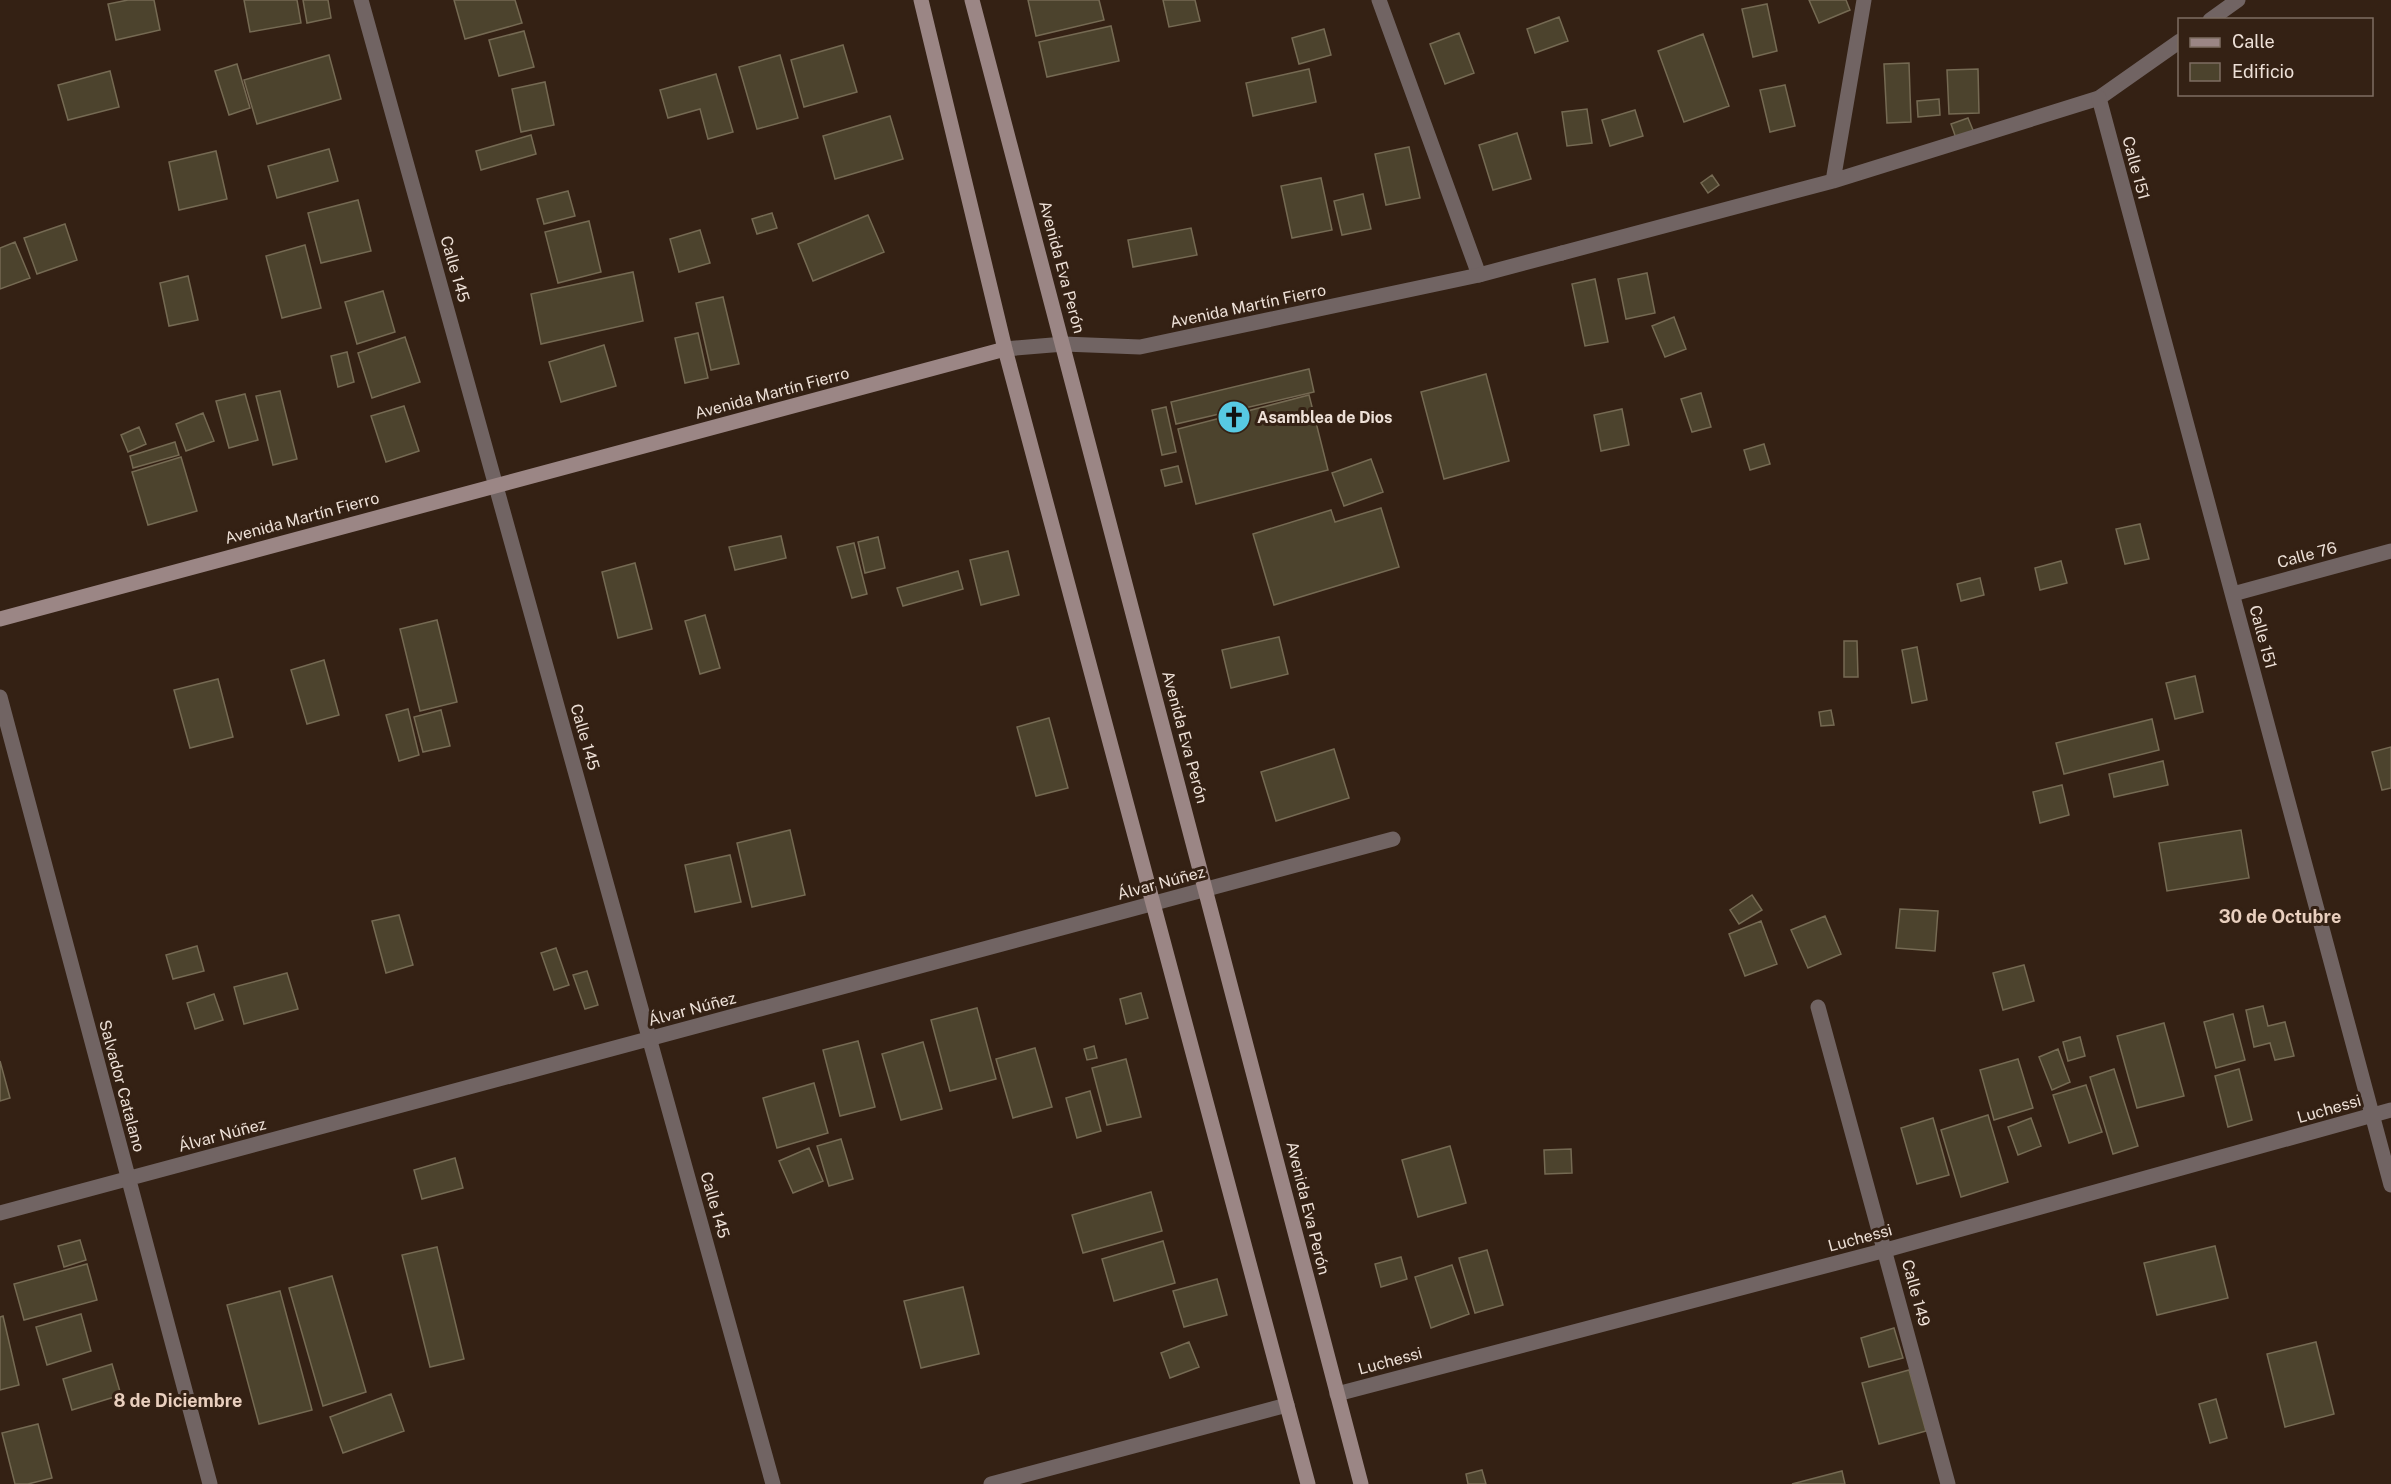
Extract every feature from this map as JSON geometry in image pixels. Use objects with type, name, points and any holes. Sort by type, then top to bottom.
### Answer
[{"type":"street","name":"Calle 145","points":[[361,0],[773,1484]]},
{"type":"street","points":[[921,0],[1005,349],[1308,1484]]},
{"type":"street","name":"Avenida Eva Perón","points":[[972,0],[1362,1484]]},
{"type":"street","points":[[1379,0],[1479,275]]},
{"type":"street","points":[[1833,181],[1864,0]]},
{"type":"street","points":[[2213,18],[2238,0]]},
{"type":"street","name":"Avenida Martín Fierro","points":[[0,619],[1005,349],[1064,344],[1140,347],[1479,275],[1833,181],[2099,99],[2178,42]]},
{"type":"street","name":"Calle 151","points":[[2099,99],[2391,1185]]},
{"type":"street","name":"Calle 76","points":[[2233,594],[2391,551]]},
{"type":"street","name":"Salvador Catalano","points":[[0,697],[210,1484]]},
{"type":"street","name":"Álvar Núñez","points":[[0,1214],[1393,839]]},
{"type":"street","name":"Calle 149","points":[[1818,1007],[1948,1484]]},
{"type":"street","name":"Luchessi","points":[[1337,1394],[1886,1250],[2391,1110]]},
{"type":"street","points":[[991,1484],[1287,1405]]},
{"type":"building","points":[[128,0],[154,0],[160,30],[116,40],[108,4]]},
{"type":"building","points":[[244,0],[297,0],[301,23],[250,32]]},
{"type":"building","points":[[303,0],[328,0],[331,18],[307,23]]},
{"type":"building","points":[[454,0],[515,0],[522,23],[465,39]]},
{"type":"building","points":[[1028,0],[1099,0],[1104,20],[1036,36]]},
{"type":"building","points":[[1163,0],[1195,0],[1200,21],[1169,27]]},
{"type":"building","points":[[1809,0],[1846,0],[1850,10],[1819,23]]},
{"type":"building","points":[[1767,4],[1777,51],[1753,57],[1742,9]]},
{"type":"building","points":[[1559,17],[1568,41],[1535,53],[1527,29]]},
{"type":"building","points":[[1111,26],[1119,61],[1047,77],[1039,42]]},
{"type":"building","points":[[1324,29],[1331,55],[1299,64],[1292,38]]},
{"type":"building","points":[[524,31],[534,67],[499,76],[489,40]]},
{"type":"building","points":[[1459,33],[1474,73],[1445,84],[1430,44]]},
{"type":"building","points":[[1703,34],[1729,106],[1684,122],[1658,51]]},
{"type":"building","points":[[843,45],[857,92],[804,107],[791,60]]},
{"type":"building","points":[[329,55],[341,99],[257,124],[244,80]]},
{"type":"building","points":[[780,55],[798,118],[757,129],[739,67]]},
{"type":"building","points":[[1909,63],[1911,122],[1887,123],[1884,64]]},
{"type":"building","points":[[237,64],[250,108],[229,115],[215,71]]},
{"type":"building","points":[[1309,69],[1316,102],[1253,116],[1246,83]]},
{"type":"building","points":[[1978,69],[1979,113],[1949,114],[1947,70]]},
{"type":"building","points":[[110,71],[119,107],[68,120],[58,85]]},
{"type":"building","points":[[716,74],[733,132],[708,139],[700,109],[668,118],[660,90]]},
{"type":"building","points":[[545,82],[554,125],[521,132],[512,89]]},
{"type":"building","points":[[1785,85],[1795,126],[1770,132],[1760,90]]},
{"type":"building","points":[[1939,99],[1940,115],[1918,117],[1917,101]]},
{"type":"building","points":[[1587,109],[1592,143],[1567,146],[1562,112]]},
{"type":"building","points":[[1635,110],[1643,136],[1610,146],[1602,120]]},
{"type":"building","points":[[890,116],[903,159],[835,179],[823,136]]},
{"type":"building","points":[[1968,118],[1975,135],[1957,141],[1951,124]]},
{"type":"building","points":[[1517,133],[1531,179],[1493,190],[1479,145]]},
{"type":"building","points":[[531,135],[536,154],[481,170],[476,151]]},
{"type":"building","points":[[1409,147],[1420,198],[1386,205],[1375,154]]},
{"type":"building","points":[[329,149],[338,181],[277,198],[268,166]]},
{"type":"building","points":[[216,151],[227,199],[179,210],[169,162]]},
{"type":"building","points":[[1712,175],[1719,185],[1708,193],[1701,183]]},
{"type":"building","points":[[1321,178],[1332,230],[1292,238],[1281,186]]},
{"type":"building","points":[[568,191],[575,216],[544,224],[537,199]]},
{"type":"building","points":[[1363,194],[1371,229],[1342,235],[1334,201]]},
{"type":"building","points":[[358,200],[371,251],[321,263],[308,213]]},
{"type":"building","points":[[772,213],[777,228],[757,234],[752,219]]},
{"type":"building","points":[[868,215],[884,252],[813,281],[798,244]]},
{"type":"building","points":[[589,221],[601,272],[558,283],[545,232]]},
{"type":"building","points":[[65,224],[77,260],[37,274],[24,238]]},
{"type":"building","points":[[1191,228],[1197,255],[1133,267],[1128,240]]},
{"type":"building","points":[[700,230],[710,263],[679,272],[670,239]]},
{"type":"building","points":[[15,242],[30,278],[0,289],[0,248]]},
{"type":"building","points":[[305,245],[321,308],[282,318],[266,256]]},
{"type":"building","points":[[633,272],[643,321],[541,344],[531,294]]},
{"type":"building","points":[[1647,273],[1655,313],[1626,319],[1618,279]]},
{"type":"building","points":[[188,276],[198,320],[169,326],[160,283]]},
{"type":"building","points":[[1595,279],[1608,342],[1585,346],[1572,284]]},
{"type":"building","points":[[383,291],[395,332],[357,344],[345,302]]},
{"type":"building","points":[[723,297],[739,364],[711,370],[696,303]]},
{"type":"building","points":[[1674,317],[1686,349],[1665,357],[1652,326]]},
{"type":"building","points":[[698,333],[708,378],[685,383],[675,338]]},
{"type":"building","points":[[405,337],[420,382],[372,398],[358,353]]},
{"type":"building","points":[[604,345],[616,386],[561,402],[549,362]]},
{"type":"building","points":[[347,352],[354,382],[338,387],[331,356]]},
{"type":"building","points":[[1309,369],[1314,392],[1176,424],[1171,402]]},
{"type":"building","points":[[1486,374],[1509,461],[1444,479],[1421,392]]},
{"type":"building","points":[[280,391],[297,459],[273,465],[256,396]]},
{"type":"building","points":[[1701,393],[1711,427],[1692,432],[1681,399]]},
{"type":"building","points":[[245,394],[258,440],[229,448],[216,401]]},
{"type":"building","points":[[1309,395],[1328,470],[1196,504],[1178,429]]},
{"type":"building","points":[[404,406],[419,451],[386,462],[371,416]]},
{"type":"building","points":[[1166,407],[1176,452],[1162,455],[1152,410]]},
{"type":"building","points":[[1622,409],[1629,445],[1601,451],[1594,415]]},
{"type":"building","points":[[203,413],[214,441],[186,451],[176,424]]},
{"type":"building","points":[[139,427],[146,444],[128,452],[121,435]]},
{"type":"building","points":[[175,442],[179,455],[133,468],[130,456]]},
{"type":"building","points":[[1764,444],[1770,464],[1750,470],[1744,450]]},
{"type":"building","points":[[181,457],[197,511],[148,525],[132,472]]},
{"type":"building","points":[[1371,459],[1383,492],[1344,506],[1332,473]]},
{"type":"building","points":[[1178,466],[1182,482],[1165,486],[1161,470]]},
{"type":"building","points":[[1381,508],[1399,567],[1274,605],[1253,534],[1331,510],[1335,522]]},
{"type":"building","points":[[2140,524],[2149,559],[2125,564],[2116,529]]},
{"type":"building","points":[[781,536],[786,558],[735,570],[729,547]]},
{"type":"building","points":[[878,537],[885,568],[865,573],[858,542]]},
{"type":"building","points":[[854,543],[867,594],[852,598],[837,547]]},
{"type":"building","points":[[1008,551],[1019,595],[981,605],[970,560]]},
{"type":"building","points":[[2061,561],[2067,583],[2040,590],[2035,568]]},
{"type":"building","points":[[635,563],[652,629],[618,638],[602,572]]},
{"type":"building","points":[[958,571],[963,589],[903,606],[897,588]]},
{"type":"building","points":[[1980,578],[1984,595],[1961,601],[1957,584]]},
{"type":"building","points":[[705,615],[720,668],[700,674],[685,621]]},
{"type":"building","points":[[437,620],[457,702],[420,711],[400,629]]},
{"type":"building","points":[[1279,637],[1288,674],[1231,688],[1222,650]]},
{"type":"building","points":[[1844,641],[1857,641],[1858,677],[1844,677]]},
{"type":"building","points":[[1917,647],[1927,700],[1912,703],[1902,650]]},
{"type":"building","points":[[324,660],[339,715],[307,724],[291,670]]},
{"type":"building","points":[[2195,676],[2203,712],[2175,719],[2166,683]]},
{"type":"building","points":[[218,679],[233,737],[190,748],[174,690]]},
{"type":"building","points":[[408,709],[419,755],[399,761],[386,715]]},
{"type":"building","points":[[441,710],[450,746],[423,752],[414,717]]},
{"type":"building","points":[[1831,710],[1834,725],[1821,726],[1819,712]]},
{"type":"building","points":[[1049,718],[1068,788],[1036,796],[1017,727]]},
{"type":"building","points":[[2152,719],[2159,750],[2064,774],[2056,743]]},
{"type":"building","points":[[2391,747],[2391,788],[2382,790],[2372,752]]},
{"type":"building","points":[[1334,749],[1349,798],[1276,821],[1261,772]]},
{"type":"building","points":[[2163,761],[2168,785],[2114,797],[2109,774]]},
{"type":"building","points":[[2062,785],[2069,815],[2040,823],[2033,792]]},
{"type":"building","points":[[790,830],[805,895],[752,907],[737,843]]},
{"type":"building","points":[[2241,830],[2249,878],[2167,891],[2159,843]]},
{"type":"building","points":[[730,855],[741,902],[695,912],[685,865]]},
{"type":"building","points":[[1752,895],[1762,910],[1739,924],[1730,910]]},
{"type":"building","points":[[1900,909],[1938,911],[1935,951],[1896,948]]},
{"type":"building","points":[[399,915],[413,965],[386,973],[372,921]]},
{"type":"building","points":[[1825,916],[1841,954],[1808,968],[1791,930]]},
{"type":"building","points":[[1761,921],[1777,964],[1745,976],[1729,934]]},
{"type":"building","points":[[197,946],[204,971],[173,979],[166,955]]},
{"type":"building","points":[[556,948],[569,985],[554,990],[541,953]]},
{"type":"building","points":[[2024,965],[2034,1001],[2003,1010],[1993,973]]},
{"type":"building","points":[[587,971],[598,1005],[585,1009],[573,975]]},
{"type":"building","points":[[287,973],[298,1009],[244,1024],[234,987]]},
{"type":"building","points":[[1141,993],[1148,1018],[1126,1024],[1120,999]]},
{"type":"building","points":[[214,994],[223,1020],[195,1029],[187,1003]]},
{"type":"building","points":[[2263,1006],[2268,1026],[2285,1022],[2294,1056],[2275,1060],[2270,1043],[2254,1047],[2246,1010]]},
{"type":"building","points":[[977,1008],[996,1079],[950,1091],[931,1020]]},
{"type":"building","points":[[2233,1014],[2245,1060],[2216,1068],[2204,1022]]},
{"type":"building","points":[[2164,1023],[2184,1096],[2137,1108],[2117,1036]]},
{"type":"building","points":[[2080,1037],[2085,1056],[2068,1061],[2063,1042]]},
{"type":"building","points":[[858,1041],[875,1107],[840,1116],[823,1050]]},
{"type":"building","points":[[923,1042],[942,1109],[901,1120],[882,1054]]},
{"type":"building","points":[[1094,1046],[1097,1058],[1087,1060],[1084,1049]]},
{"type":"building","points":[[1035,1048],[1052,1107],[1013,1118],[996,1059]]},
{"type":"building","points":[[2058,1049],[2070,1082],[2052,1090],[2039,1057]]},
{"type":"building","points":[[1126,1059],[1141,1117],[1107,1125],[1092,1068]]},
{"type":"building","points":[[2018,1059],[2033,1108],[1994,1120],[1980,1070]]},
{"type":"building","points":[[0,1061],[10,1098],[0,1101]]},
{"type":"building","points":[[2114,1069],[2138,1146],[2113,1154],[2090,1077]]},
{"type":"building","points":[[2239,1069],[2252,1120],[2228,1127],[2215,1076]]},
{"type":"building","points":[[814,1083],[828,1133],[777,1148],[763,1098]]},
{"type":"building","points":[[2086,1085],[2102,1132],[2069,1143],[2053,1095]]},
{"type":"building","points":[[1090,1091],[1101,1131],[1077,1138],[1066,1098]]},
{"type":"building","points":[[1988,1115],[2008,1182],[1961,1197],[1941,1130]]},
{"type":"building","points":[[1933,1118],[1949,1175],[1917,1184],[1901,1128]]},
{"type":"building","points":[[2031,1118],[2041,1146],[2018,1155],[2008,1127]]},
{"type":"building","points":[[841,1139],[853,1179],[829,1186],[817,1146]]},
{"type":"building","points":[[1450,1146],[1466,1203],[1418,1217],[1402,1160]]},
{"type":"building","points":[[809,1148],[823,1181],[793,1193],[779,1161]]},
{"type":"building","points":[[1571,1149],[1572,1173],[1545,1174],[1544,1150]]},
{"type":"building","points":[[455,1158],[463,1188],[422,1199],[414,1170]]},
{"type":"building","points":[[1151,1192],[1162,1231],[1083,1253],[1072,1215]]},
{"type":"building","points":[[80,1240],[86,1260],[64,1267],[58,1246]]},
{"type":"building","points":[[1163,1241],[1175,1283],[1114,1301],[1102,1259]]},
{"type":"building","points":[[2215,1246],[2228,1298],[2157,1315],[2144,1263]]},
{"type":"building","points":[[437,1247],[464,1359],[430,1367],[402,1255]]},
{"type":"building","points":[[1487,1250],[1503,1305],[1475,1313],[1459,1258]]},
{"type":"building","points":[[1401,1257],[1407,1279],[1381,1287],[1375,1264]]},
{"type":"building","points":[[87,1264],[97,1300],[24,1320],[14,1284]]},
{"type":"building","points":[[1452,1265],[1469,1314],[1431,1328],[1415,1277]]},
{"type":"building","points":[[332,1276],[366,1392],[323,1406],[289,1288]]},
{"type":"building","points":[[1217,1279],[1227,1315],[1184,1327],[1173,1291]]},
{"type":"building","points":[[963,1287],[979,1354],[921,1368],[904,1301]]},
{"type":"building","points":[[280,1291],[312,1410],[259,1424],[227,1305]]},
{"type":"building","points":[[81,1314],[91,1351],[47,1365],[36,1327]]},
{"type":"building","points":[[3,1316],[19,1385],[0,1390],[0,1317]]},
{"type":"building","points":[[1894,1328],[1903,1358],[1869,1367],[1861,1338]]},
{"type":"building","points":[[1189,1342],[1199,1367],[1170,1378],[1161,1353]]},
{"type":"building","points":[[2316,1342],[2334,1414],[2285,1427],[2267,1354]]},
{"type":"building","points":[[112,1364],[121,1395],[72,1410],[63,1379]]},
{"type":"building","points":[[1909,1370],[1926,1431],[1879,1444],[1862,1383]]},
{"type":"building","points":[[391,1394],[404,1431],[343,1453],[330,1417]]},
{"type":"building","points":[[2216,1399],[2227,1438],[2210,1443],[2199,1404]]},
{"type":"building","points":[[38,1424],[52,1478],[28,1484],[15,1484],[2,1433]]},
{"type":"building","points":[[1482,1470],[1486,1484],[1468,1484],[1466,1474]]},
{"type":"building","points":[[1842,1471],[1845,1484],[1792,1484]]},
{"type":"place","name":"Asamblea de Dios","points":[[1234,417]]},
{"type":"district","name":"30 de Octubre","points":[[2280,916]]},
{"type":"district","name":"8 de Diciembre","points":[[178,1400]]}]
